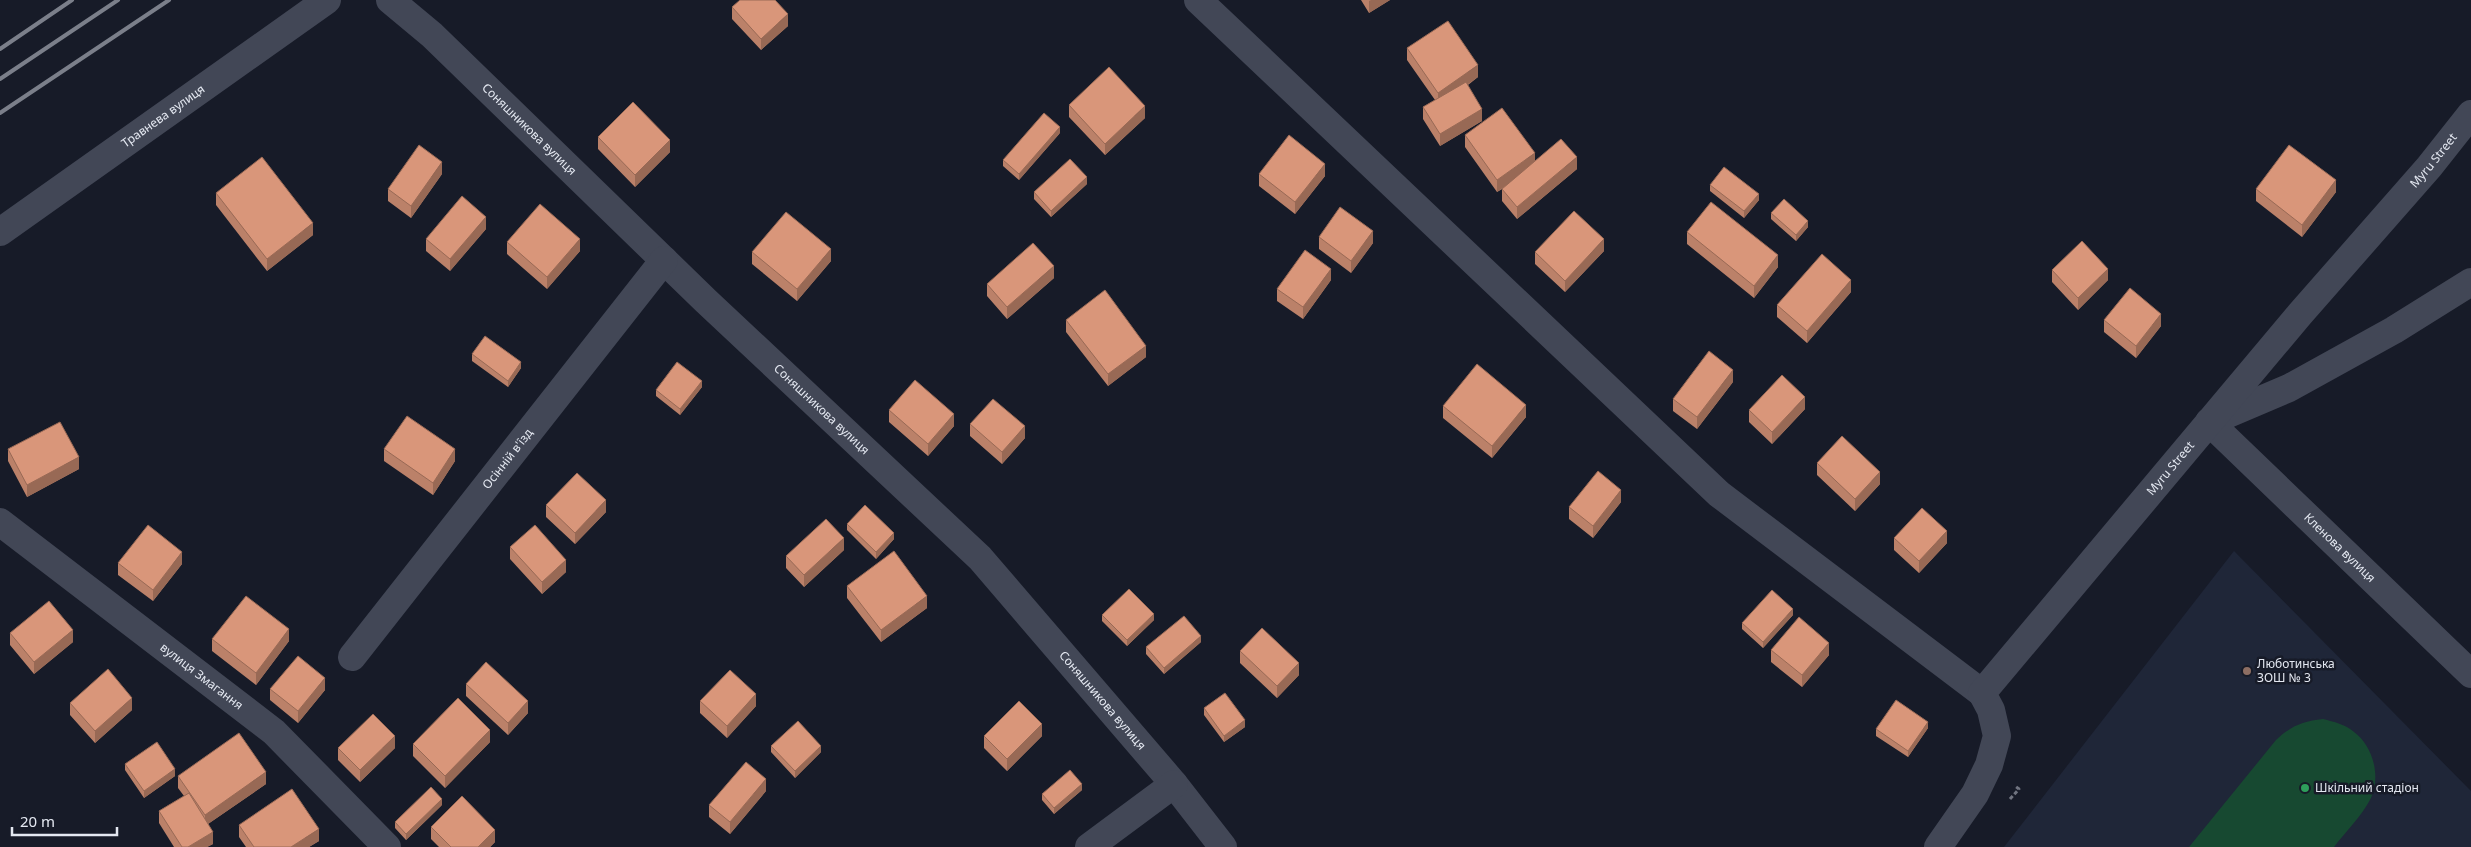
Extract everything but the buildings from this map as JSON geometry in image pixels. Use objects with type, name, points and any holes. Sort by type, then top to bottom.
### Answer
[{"type":"street","name":"Травнева вулиця","points":[[0,232],[327,0]]},
{"type":"street","name":"Соняшникова вулиця","points":[[390,0],[432,35],[664,260],[980,558],[1174,784],[1223,847]]},
{"type":"street","points":[[1198,0],[1719,494],[1982,692],[1991,710],[1997,736],[1989,765],[1975,794],[1938,847]]},
{"type":"street","name":"Myru Street","points":[[1982,692],[2209,422],[2429,167],[2471,114]]},
{"type":"street","name":"Осінній в'їзд","points":[[352,657],[664,260]]},
{"type":"street","points":[[2209,422],[2289,388],[2394,330],[2471,282]]},
{"type":"street","name":"Кленова вулиця","points":[[2209,422],[2471,674]]},
{"type":"street","name":"вулиця Змагання","points":[[0,522],[274,732],[387,847]]},
{"type":"street","points":[[1088,847],[1174,784]]},
{"type":"shaded area","name":"Люботинська ЗОШ № 3","points":[[2234,551],[2471,791],[2471,847],[2004,847]]},
{"type":"green space","name":"Шкільний стадіон","points":[[2323,719],[2347,727],[2361,738],[2370,753],[2375,771],[2374,789],[2371,798],[2359,817],[2334,847],[2189,847],[2276,740],[2298,725]]},
{"type":"railway","points":[[0,49],[72,0]]},
{"type":"railway","points":[[0,79],[118,0]]},
{"type":"railway","points":[[0,113],[169,0]]},
{"type":"place","name":"Люботинська ЗОШ № 3","points":[[2247,671]]},
{"type":"place","name":"Шкільний стадіон","points":[[2305,788]]}]
